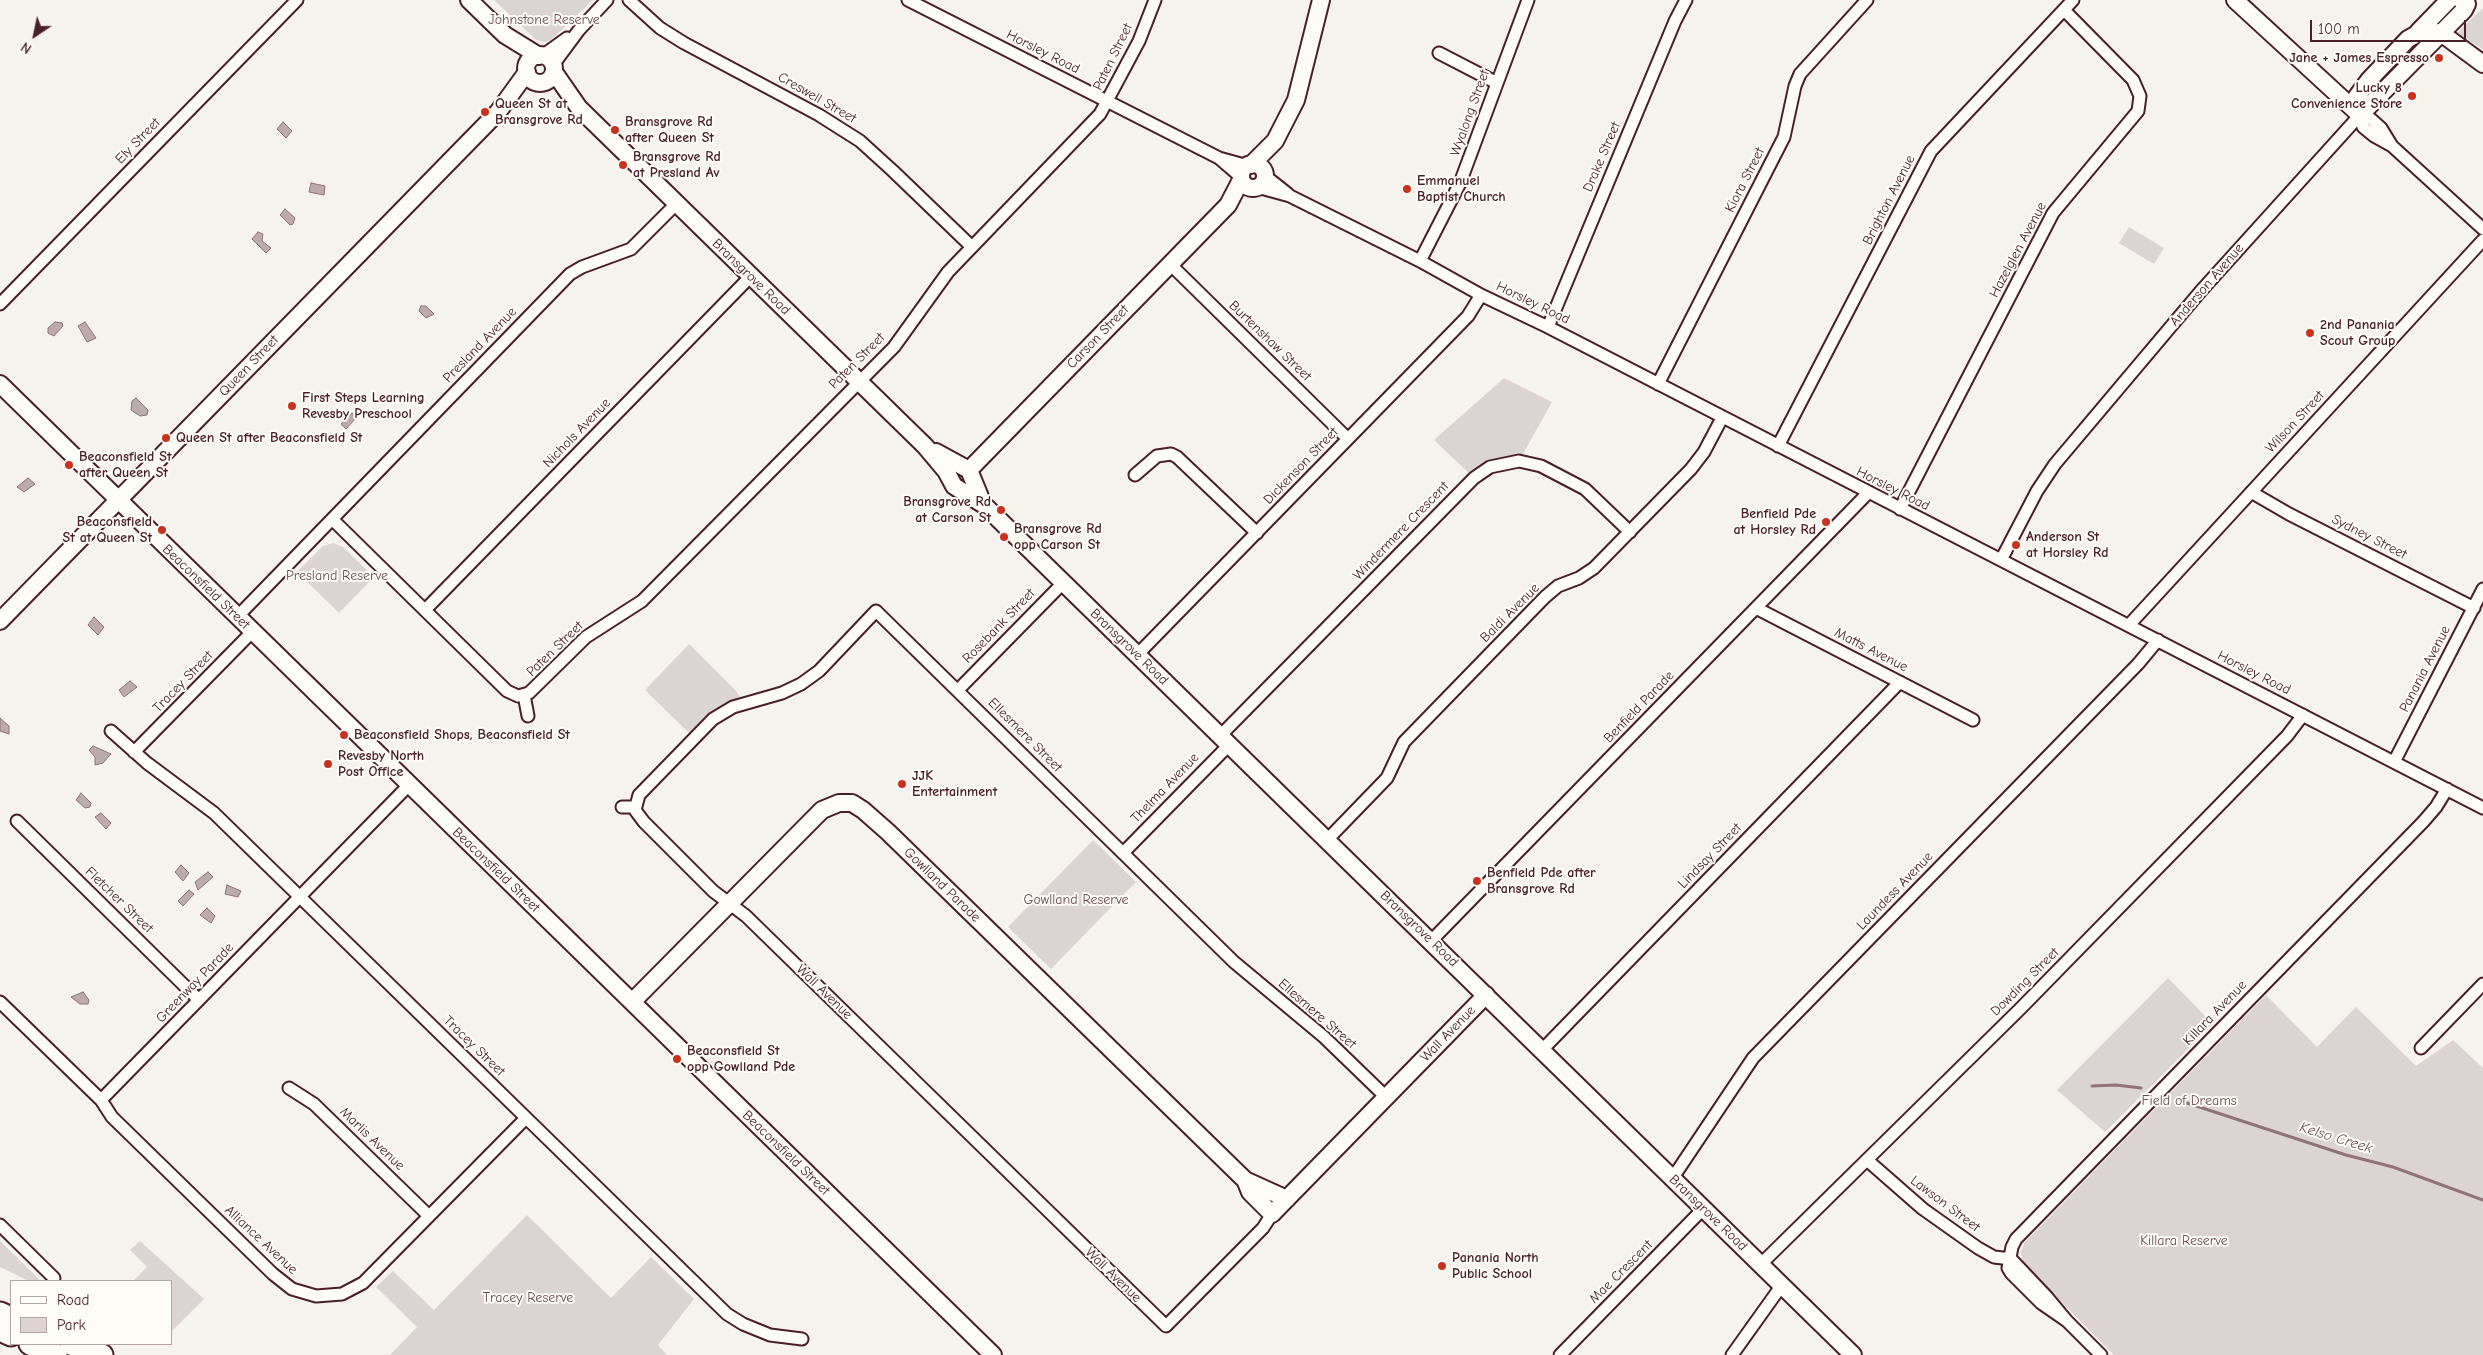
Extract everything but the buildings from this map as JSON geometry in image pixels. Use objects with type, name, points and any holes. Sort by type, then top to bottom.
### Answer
[{"type":"highway","points":[[32,1345],[56,1355]]},
{"type":"highway","points":[[74,1345],[102,1355]]},
{"type":"main road","name":"Bransgrove Road","points":[[469,0],[750,277],[925,446],[954,483],[984,505],[1853,1355]]},
{"type":"main road","name":"Carson Street","points":[[954,483],[954,469],[968,472],[1228,205],[1253,176],[1275,141],[1299,91],[1322,0]]},
{"type":"main road","points":[[2235,0],[2360,105]]},
{"type":"main road","name":"Anderson Avenue","points":[[2360,105],[2408,39],[2418,32],[2449,0]]},
{"type":"main road","name":"Anderson Avenue","points":[[2360,105],[2439,35],[2466,7],[2466,2],[2461,0]]},
{"type":"main road","points":[[2418,32],[2428,29],[2439,35],[2457,55],[2483,65]]},
{"type":"main road","name":"Queen Street","points":[[0,621],[540,69]]},
{"type":"main road","name":"Beaconsfield Street","points":[[0,384],[992,1355]]},
{"type":"main road","name":"Bransgrove Road","points":[[925,446],[968,472],[984,505]]},
{"type":"main road","name":"Gowlland Parade","points":[[632,1002],[822,810],[839,803],[856,805],[888,832],[1245,1180],[1286,1199]]},
{"type":"main road","name":"Wall Avenue","points":[[1272,1214],[1486,995]]},
{"type":"main road","name":"Gowlland Parade","points":[[1245,1180],[1250,1192],[1272,1214]]},
{"type":"street","name":"Ely Street","points":[[0,304],[297,0]]},
{"type":"street","name":"Queen Street","points":[[540,69],[608,0]]},
{"type":"street","name":"Creswell Street","points":[[629,0],[660,28],[684,43],[804,106],[860,141],[894,171],[972,247]]},
{"type":"street","name":"Horsley Road","points":[[908,0],[2483,808]]},
{"type":"street","name":"Paten Street","points":[[332,520],[507,691],[524,695],[535,689],[586,637],[642,601],[901,338],[941,281],[1082,135],[1108,102],[1139,41],[1155,0]]},
{"type":"street","name":"Wyalong Street","points":[[1420,261],[1460,183],[1528,0]]},
{"type":"street","name":"Drake Street","points":[[1548,327],[1675,22],[1686,0]]},
{"type":"street","name":"Kiora Street","points":[[1658,384],[1784,137],[1795,86],[1800,74],[1867,0]]},
{"type":"street","name":"Brighton Avenue","points":[[1778,446],[1931,151],[2073,0]]},
{"type":"street","name":"Hazelglen Avenue","points":[[1900,509],[2053,213],[2130,123],[2138,110],[2140,96],[2133,80],[2064,10]]},
{"type":"street","points":[[1439,53],[1497,83]]},
{"type":"street","points":[[2360,105],[2363,127],[2392,146],[2483,229]]},
{"type":"street","name":"Anderson Avenue","points":[[2002,560],[2037,491],[2055,464],[2360,105]]},
{"type":"street","name":"Presland Avenue","points":[[237,617],[570,274],[582,267],[630,249],[676,204]]},
{"type":"street","name":"Wilson Street","points":[[2129,625],[2483,240]]},
{"type":"street","name":"Burtenshaw Street","points":[[1170,264],[1348,439]]},
{"type":"street","name":"Nichols Avenue","points":[[425,610],[750,277]]},
{"type":"street","name":"Dickenson Street","points":[[1137,655],[1468,316],[1481,295]]},
{"type":"street","name":"Baldi Avenue","points":[[1327,840],[1387,778],[1404,742],[1545,597],[1558,586],[1594,568],[1698,461],[1722,418]]},
{"type":"street","points":[[1135,475],[1157,456],[1171,454],[1177,457],[1256,533]]},
{"type":"street","name":"Windermere Crescent","points":[[1224,741],[1474,478],[1490,467],[1519,460],[1541,466],[1586,489],[1630,532]]},
{"type":"street","name":"Sydney Street","points":[[2251,492],[2289,514],[2474,608]]},
{"type":"street","name":"Benfield Parade","points":[[1431,941],[1868,493]]},
{"type":"street","name":"Rosebank Street","points":[[958,690],[1062,583]]},
{"type":"street","name":"Panania Avenue","points":[[2394,762],[2483,590]]},
{"type":"street","name":"Matts Avenue","points":[[1756,608],[1973,720]]},
{"type":"street","name":"Ellesmere Street","points":[[635,807],[643,789],[713,719],[734,707],[782,693],[801,684],[819,671],[876,611],[1239,966],[1324,1037],[1386,1097]]},
{"type":"street","name":"Tracey Street","points":[[134,752],[252,632]]},
{"type":"street","name":"Laundess Avenue","points":[[1672,1179],[1752,1058],[2138,664],[2158,640]]},
{"type":"street","name":"Lindsay Street","points":[[1542,1050],[1900,682]]},
{"type":"street","name":"Paten Street","points":[[524,695],[528,716]]},
{"type":"street","name":"Dowding Street","points":[[1761,1264],[2021,1008],[2287,736],[2303,715]]},
{"type":"street","name":"Tracey Street","points":[[111,731],[134,752],[214,813],[727,1314],[743,1324],[770,1335],[802,1339]]},
{"type":"street","name":"Thelma Avenue","points":[[1123,853],[1224,741]]},
{"type":"street","name":"Greenway Parade","points":[[102,1100],[409,785]]},
{"type":"street","name":"Killara Avenue","points":[[2011,1259],[2012,1247],[2018,1236],[2423,822],[2439,804],[2447,789]]},
{"type":"street","points":[[622,807],[635,807],[636,813],[644,822],[713,891],[730,904]]},
{"type":"street","name":"Fletcher Street","points":[[17,821],[200,1000]]},
{"type":"street","name":"Wall Avenue","points":[[730,904],[746,916],[1166,1326],[1263,1228],[1272,1214]]},
{"type":"street","points":[[2421,1048],[2483,984]]},
{"type":"street","points":[[0,1002],[102,1100]]},
{"type":"street","name":"Marlis Avenue","points":[[289,1088],[314,1104],[429,1216]]},
{"type":"street","name":"Alliance Avenue","points":[[102,1100],[112,1117],[272,1274],[292,1289],[316,1296],[342,1294],[363,1283],[526,1118]]},
{"type":"street","name":"Lawson Street","points":[[1867,1160],[1923,1209],[1978,1248],[1994,1257],[2011,1259]]},
{"type":"street","name":"Mae Crescent","points":[[1560,1355],[1703,1209]]},
{"type":"street","points":[[0,1225],[54,1278]]},
{"type":"street","points":[[2011,1259],[2047,1297],[2066,1321],[2101,1355]]},
{"type":"street","points":[[1732,1355],[1782,1284]]},
{"type":"green space","name":"Johnstone Reserve","points":[[494,0],[593,0],[551,40],[544,42],[536,40]]},
{"type":"green space","points":[[2483,8],[2483,49],[2457,33]]},
{"type":"green space","points":[[2129,227],[2164,248],[2154,264],[2119,243]]},
{"type":"green space","points":[[1504,378],[1552,402],[1523,454],[1494,459],[1470,474],[1434,440]]},
{"type":"green space","name":"Presland Reserve","points":[[333,543],[343,547],[374,577],[339,613],[297,572],[323,546]]},
{"type":"green space","points":[[689,644],[737,692],[740,698],[717,709],[689,733],[645,690]]},
{"type":"green space","name":"Gowlland Reserve","points":[[1093,840],[1136,882],[1051,969],[1008,927]]},
{"type":"green space","points":[[2168,978],[2213,1024],[2105,1132],[2057,1090]]},
{"type":"green space","name":"Killara Reserve","points":[[2266,995],[2317,1047],[2356,1007],[2416,1066],[2453,1040],[2483,1068],[2483,1355],[2114,1355],[2023,1263],[2021,1252],[2025,1242]]},
{"type":"green space","name":"Tracey Reserve","points":[[527,1215],[611,1298],[651,1257],[694,1299],[658,1345],[667,1355],[390,1355],[417,1327],[376,1287],[393,1271],[434,1310]]},
{"type":"green space","points":[[0,1241],[40,1280],[27,1280],[0,1267]]},
{"type":"green space","points":[[140,1241],[204,1299],[172,1331],[172,1280],[134,1280],[147,1267],[130,1250]]},
{"type":"shaded area","points":[[283,122],[292,131],[286,138],[277,129]]},
{"type":"shaded area","points":[[311,183],[325,186],[324,195],[309,192]]},
{"type":"shaded area","points":[[285,209],[295,218],[293,224],[290,225],[280,215]]},
{"type":"shaded area","points":[[258,232],[263,234],[262,241],[271,248],[266,253],[252,239]]},
{"type":"shaded area","points":[[421,306],[426,306],[434,314],[426,318],[419,311]]},
{"type":"shaded area","points":[[55,322],[62,323],[63,326],[54,336],[48,333],[48,328]]},
{"type":"shaded area","points":[[85,322],[96,338],[87,342],[78,326]]},
{"type":"shaded area","points":[[136,398],[148,410],[147,415],[140,416],[131,410],[132,401]]},
{"type":"shaded area","points":[[352,413],[356,418],[346,429],[341,424]]},
{"type":"shaded area","points":[[28,478],[35,484],[24,492],[17,487]]},
{"type":"shaded area","points":[[94,617],[104,627],[98,635],[88,625]]},
{"type":"shaded area","points":[[130,681],[137,687],[124,697],[119,690]]},
{"type":"shaded area","points":[[0,718],[9,726],[9,734],[0,731]]},
{"type":"shaded area","points":[[93,746],[111,754],[103,763],[95,765],[95,757],[89,750]]},
{"type":"shaded area","points":[[81,793],[91,803],[90,807],[85,808],[76,800]]},
{"type":"shaded area","points":[[101,813],[111,823],[106,829],[95,817]]},
{"type":"shaded area","points":[[181,865],[189,873],[183,881],[175,872]]},
{"type":"shaded area","points":[[208,872],[213,877],[198,890],[195,882]]},
{"type":"shaded area","points":[[227,885],[241,891],[238,897],[225,894]]},
{"type":"shaded area","points":[[189,890],[194,894],[183,906],[178,901]]},
{"type":"shaded area","points":[[207,908],[215,916],[211,923],[200,915]]},
{"type":"shaded area","points":[[83,992],[89,1000],[88,1004],[80,1004],[71,997]]},
{"type":"waterway","name":"Kelso Creek","points":[[2092,1086],[2116,1085],[2141,1088]]},
{"type":"waterway","name":"Kelso Creek","points":[[2181,1101],[2346,1155],[2393,1167],[2483,1200]]},
{"type":"place","name":"Jane + James Espresso","points":[[2439,58]]},
{"type":"place","name":"Lucky 8 Convenience Store","points":[[2412,96]]},
{"type":"place","name":"Queen St at Bransgrove Rd","points":[[485,112]]},
{"type":"place","name":"Bransgrove Rd after Queen St","points":[[615,130]]},
{"type":"place","name":"Bransgrove Rd at Presland Av","points":[[623,165]]},
{"type":"place","name":"Emmanuel Baptist Church","points":[[1407,189]]},
{"type":"place","name":"2nd Panania Scout Group","points":[[2310,333]]},
{"type":"place","name":"First Steps Learning Revesby Preschool","points":[[292,406]]},
{"type":"place","name":"Queen St after Beaconsfield St","points":[[166,438]]},
{"type":"place","name":"Beaconsfield St after Queen St","points":[[69,465]]},
{"type":"place","name":"Bransgrove Rd at Carson St","points":[[1001,510]]},
{"type":"place","name":"Benfield Pde at Horsley Rd","points":[[1826,522]]},
{"type":"place","name":"Beaconsfield St at Queen St","points":[[162,530]]},
{"type":"place","name":"Bransgrove Rd opp Carson St","points":[[1004,537]]},
{"type":"place","name":"Anderson St at Horsley Rd","points":[[2016,545]]},
{"type":"place","name":"Beaconsfield Shops, Beaconsfield St","points":[[344,735]]},
{"type":"place","name":"Revesby North Post Office","points":[[328,764]]},
{"type":"place","name":"JJK Entertainment","points":[[902,784]]},
{"type":"place","name":"Benfield Pde after Bransgrove Rd","points":[[1477,881]]},
{"type":"place","name":"Beaconsfield St opp Gowlland Pde","points":[[677,1059]]},
{"type":"place","name":"Panania North Public School","points":[[1442,1266]]},
{"type":"park label","name":"Field of Dreams","points":[[2189,1101]]}]
